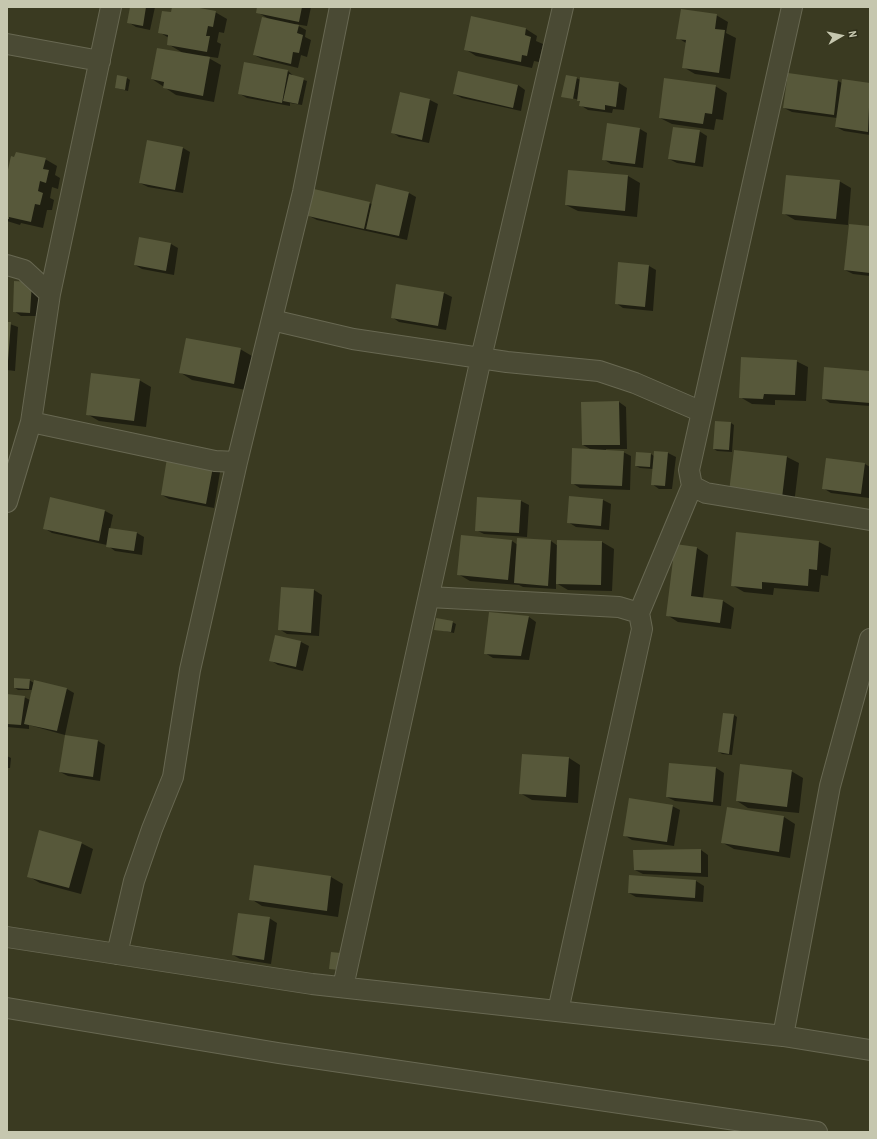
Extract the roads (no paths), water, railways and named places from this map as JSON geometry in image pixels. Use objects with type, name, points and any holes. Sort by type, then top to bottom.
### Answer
[{"type":"street","points":[[9,491],[31,422],[50,294],[111,7]]},
{"type":"street","points":[[117,954],[134,881],[152,829],[173,777],[190,670],[237,462],[303,192],[340,7]]},
{"type":"street","points":[[343,987],[481,358],[563,7]]},
{"type":"street","points":[[558,1011],[642,629],[639,613],[692,486],[689,470],[792,7]]},
{"type":"street","points":[[7,44],[100,61]]},
{"type":"street","points":[[7,265],[24,270],[50,294]]},
{"type":"street","points":[[272,320],[353,339],[481,358],[599,371],[635,383],[702,412]]},
{"type":"street","points":[[31,422],[215,462],[237,462]]},
{"type":"street","points":[[692,486],[706,493],[870,520]]},
{"type":"street","points":[[429,597],[618,607],[639,613]]},
{"type":"street","points":[[782,1036],[830,786],[870,639]]},
{"type":"street","points":[[7,937],[343,987],[782,1036],[870,1050]]},
{"type":"street","points":[[7,1008],[278,1053],[816,1132]]}]
